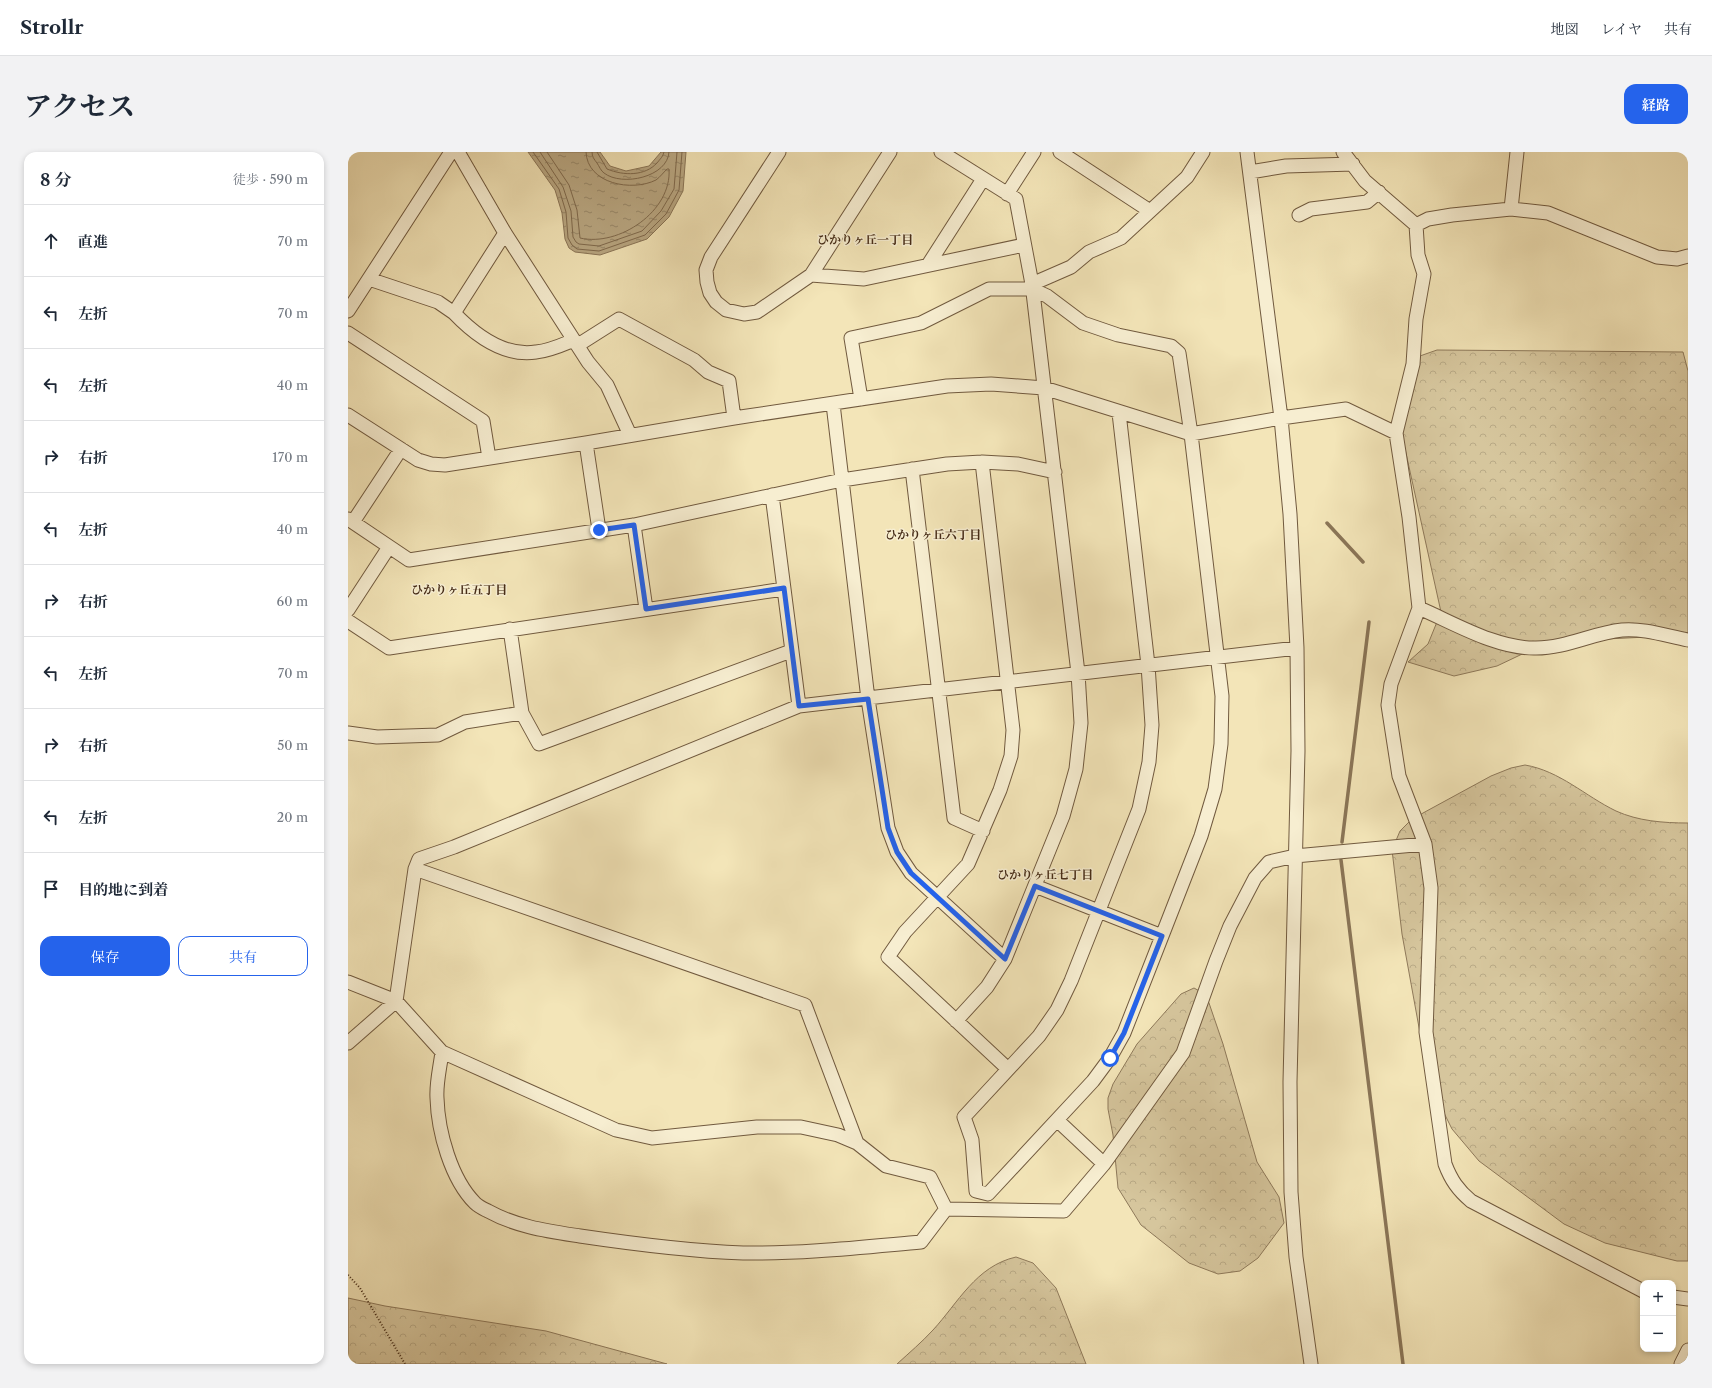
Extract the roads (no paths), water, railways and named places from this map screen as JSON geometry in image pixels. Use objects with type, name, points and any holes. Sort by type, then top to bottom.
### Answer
[{"type":"street","points":[[348,311],[450,152]]},
{"type":"street","points":[[458,152],[505,233],[588,362],[607,386],[630,434]]},
{"type":"street","points":[[779,152],[711,257],[706,270],[707,282],[716,302],[726,310],[744,314],[757,312],[810,275],[890,152]]},
{"type":"street","points":[[941,152],[1016,199],[1032,286],[1078,673],[1081,723],[1076,769],[1063,816],[1005,959],[987,987],[956,1021]]},
{"type":"street","points":[[1007,194],[1034,152]]},
{"type":"street","points":[[1060,152],[1150,211]]},
{"type":"street","points":[[861,399],[851,338],[920,323],[989,290],[1032,286],[1071,267],[1089,252],[1121,238],[1187,177],[1203,152]]},
{"type":"street","points":[[1247,152],[1281,418],[1290,514],[1298,648],[1298,750],[1290,1082],[1291,1192],[1296,1257],[1311,1364]]},
{"type":"street","points":[[1343,152],[1365,181],[1416,225],[1418,255],[1424,274],[1416,319],[1413,364],[1396,433],[1409,517],[1419,608],[1391,684],[1388,704],[1399,776],[1425,844],[1431,888],[1426,1032],[1442,1148],[1450,1178],[1458,1189],[1471,1201],[1640,1289]]},
{"type":"street","points":[[1511,209],[1517,152]]},
{"type":"street","points":[[1250,172],[1286,166],[1353,164]]},
{"type":"street","points":[[928,265],[983,179]]},
{"type":"street","points":[[1299,215],[1311,209],[1366,202],[1379,192]]},
{"type":"street","points":[[1416,225],[1428,219],[1452,214],[1511,209],[1548,214],[1657,258],[1677,259],[1688,256]]},
{"type":"street","points":[[454,313],[505,233]]},
{"type":"street","points":[[810,275],[864,279],[1024,245]]},
{"type":"street","points":[[369,279],[438,302],[454,313],[483,340],[522,353],[549,350],[576,342],[618,319],[694,360],[708,372],[728,381],[734,418]]},
{"type":"street","points":[[1032,286],[1083,323],[1118,335],[1171,346],[1179,353],[1191,434],[1222,696],[1221,744],[1215,790],[1201,836],[1124,1033],[1110,1058],[1093,1081],[988,1194],[976,1191],[972,1140],[964,1117],[1039,1036],[1057,1010],[1071,982],[1139,809],[1149,762],[1152,725],[1148,665],[1119,413]]},
{"type":"street","points":[[348,333],[483,421],[489,458]]},
{"type":"street","points":[[348,415],[418,460],[431,464],[445,465],[586,444],[630,434],[947,386],[991,384],[1044,388],[1119,413],[1191,434],[1281,418],[1346,409],[1396,433]]},
{"type":"street","points":[[833,404],[868,699],[888,828],[897,852],[911,873],[1005,959]]},
{"type":"street","points":[[586,444],[599,530]]},
{"type":"street","points":[[401,449],[351,521],[409,560],[634,525],[842,480],[947,464],[982,462],[1018,464],[1055,472]]},
{"type":"street","points":[[982,462],[1013,730],[1011,756],[983,831],[968,864],[905,932],[888,957],[1008,1069]]},
{"type":"street","points":[[912,469],[954,818],[983,831]]},
{"type":"street","points":[[772,495],[799,706]]},
{"type":"street","points":[[634,525],[646,609]]},
{"type":"street","points":[[348,610],[389,547]]},
{"type":"street","points":[[348,621],[389,648],[784,588]]},
{"type":"street","points":[[1419,608],[1499,643],[1520,647],[1552,647],[1622,630],[1639,631],[1688,640]]},
{"type":"street","points":[[510,629],[522,713],[539,744],[791,651]]},
{"type":"street","points":[[348,1044],[396,1000],[416,869],[419,859],[454,847],[799,706],[868,699],[1217,656],[1298,648]]},
{"type":"street","points":[[348,733],[377,737],[438,735],[465,722],[522,713]]},
{"type":"street","points":[[946,1209],[1064,1211],[1104,1164],[1183,1054],[1216,961],[1242,901],[1256,878],[1269,862],[1296,856],[1425,844]]},
{"type":"street","points":[[416,869],[805,1005],[857,1143]]},
{"type":"street","points":[[1035,886],[1162,936]]},
{"type":"street","points":[[348,982],[396,1000],[442,1052],[616,1130],[652,1138],[757,1127],[801,1127],[838,1134],[857,1143],[886,1166],[930,1177],[946,1209]]},
{"type":"street","points":[[442,1052],[437,1084],[439,1115],[450,1163],[460,1184],[476,1204],[502,1218],[536,1229],[656,1247],[744,1253],[848,1249],[921,1242],[946,1209]]},
{"type":"street","points":[[1057,1120],[1104,1164]]},
{"type":"street","points":[[1676,1297],[1688,1299]]},
{"type":"street","points":[[1681,1364],[1688,1350]]},
{"type":"water","points":[[528,152],[600,152],[610,166],[626,171],[649,166],[661,152],[686,152],[683,191],[669,217],[647,239],[600,255],[575,252],[569,248],[565,239],[562,213],[555,190]]},
{"type":"waterway","points":[[1327,523],[1363,562]]},
{"type":"waterway","points":[[1342,842],[1369,622]]},
{"type":"waterway","points":[[1341,860],[1403,1364]]},
{"type":"district","name":"ひかりヶ丘一丁目","points":[[865,239]]},
{"type":"district","name":"ひかりヶ丘六丁目","points":[[933,534]]},
{"type":"district","name":"ひかりヶ丘五丁目","points":[[459,589]]},
{"type":"district","name":"ひかりヶ丘七丁目","points":[[1045,874]]}]
